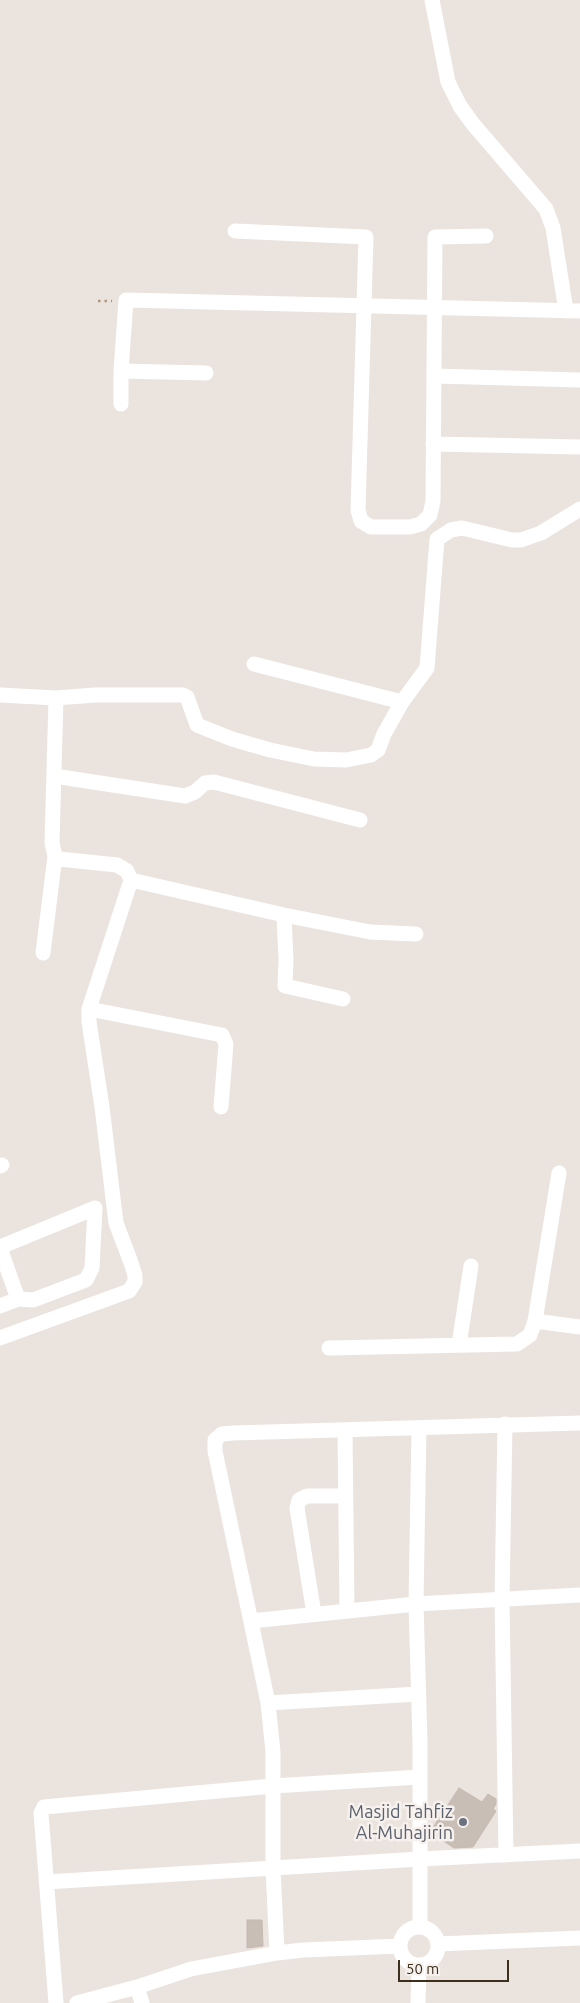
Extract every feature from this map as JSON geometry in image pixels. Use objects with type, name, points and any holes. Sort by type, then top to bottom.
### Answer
[{"type":"street","points":[[121,404],[121,372],[126,300],[435,306],[573,311],[553,228],[546,209],[473,124],[460,106],[448,82],[432,0]]},
{"type":"street","points":[[236,231],[366,237],[358,510],[361,521],[371,527],[410,527],[421,524],[430,515],[433,501],[435,237],[486,236]]},
{"type":"street","points":[[121,372],[206,373]]},
{"type":"street","points":[[434,376],[580,380]]},
{"type":"street","points":[[433,444],[580,447]]},
{"type":"street","points":[[0,695],[56,698],[95,695],[183,695],[187,697],[197,725],[200,727],[270,750],[314,759],[332,760],[371,755],[378,750],[384,734],[402,702],[427,668],[437,539],[451,530],[462,528],[512,540],[521,540],[541,533],[580,508],[580,497]]},
{"type":"street","points":[[254,664],[402,702]]},
{"type":"street","points":[[43,953],[55,856],[52,843],[56,698]]},
{"type":"street","points":[[54,776],[185,796],[196,792],[204,783],[214,782],[360,820]]},
{"type":"street","points":[[0,1338],[129,1291],[135,1282],[135,1275],[116,1223],[102,1107],[89,1022],[89,1009],[131,880],[127,871],[117,865],[55,856]]},
{"type":"street","points":[[131,880],[284,915],[370,932],[416,934]]},
{"type":"street","points":[[284,915],[285,986],[343,999]]},
{"type":"street","points":[[89,1009],[222,1035],[226,1044],[222,1107]]},
{"type":"street","points":[[329,1348],[517,1344],[530,1335],[535,1321],[559,1173]]},
{"type":"street","points":[[0,1306],[18,1299],[33,1300],[86,1280],[92,1268],[95,1208],[0,1248],[18,1299]]},
{"type":"street","points":[[459,1345],[471,1266]]},
{"type":"street","points":[[535,1321],[580,1327]]},
{"type":"street","points":[[278,1953],[273,1868],[273,1752],[268,1702],[215,1451],[215,1440],[222,1434],[233,1433],[580,1422]]},
{"type":"street","points":[[505,1424],[502,1599],[506,1855]]},
{"type":"street","points":[[420,1428],[416,1604],[420,1777],[420,1927]]},
{"type":"street","points":[[345,1430],[347,1611]]},
{"type":"street","points":[[314,1614],[297,1508],[299,1500],[308,1496],[346,1496]]},
{"type":"street","points":[[251,1622],[416,1604],[580,1595]]},
{"type":"street","points":[[268,1702],[418,1694]]},
{"type":"street","points":[[56,2003],[41,1813],[44,1807],[273,1786],[420,1777]]},
{"type":"street","points":[[46,1882],[420,1858],[580,1851]]},
{"type":"street","points":[[420,1927],[428,1929],[435,1934],[438,1951],[428,1963],[419,1965],[411,1963],[405,1958],[400,1946],[405,1934],[411,1929],[420,1927]]},
{"type":"street","points":[[438,1944],[580,1938]]},
{"type":"street","points":[[77,2003],[138,1988],[190,1969],[278,1953],[303,1950],[400,1946]]},
{"type":"street","points":[[418,2003],[419,1965]]},
{"type":"street","points":[[138,1988],[142,2003]]},
{"type":"building","name":"Masjid Tahfiz Al-Muhajirin","points":[[459,1788],[482,1802],[488,1794],[496,1799],[493,1809],[496,1811],[473,1847],[454,1848],[430,1832]]},
{"type":"building","points":[[247,1920],[262,1920],[263,1946],[247,1948]]},
{"type":"place","name":"Masjid Tahfiz Al-Muhajirin","points":[[463,1822]]}]
